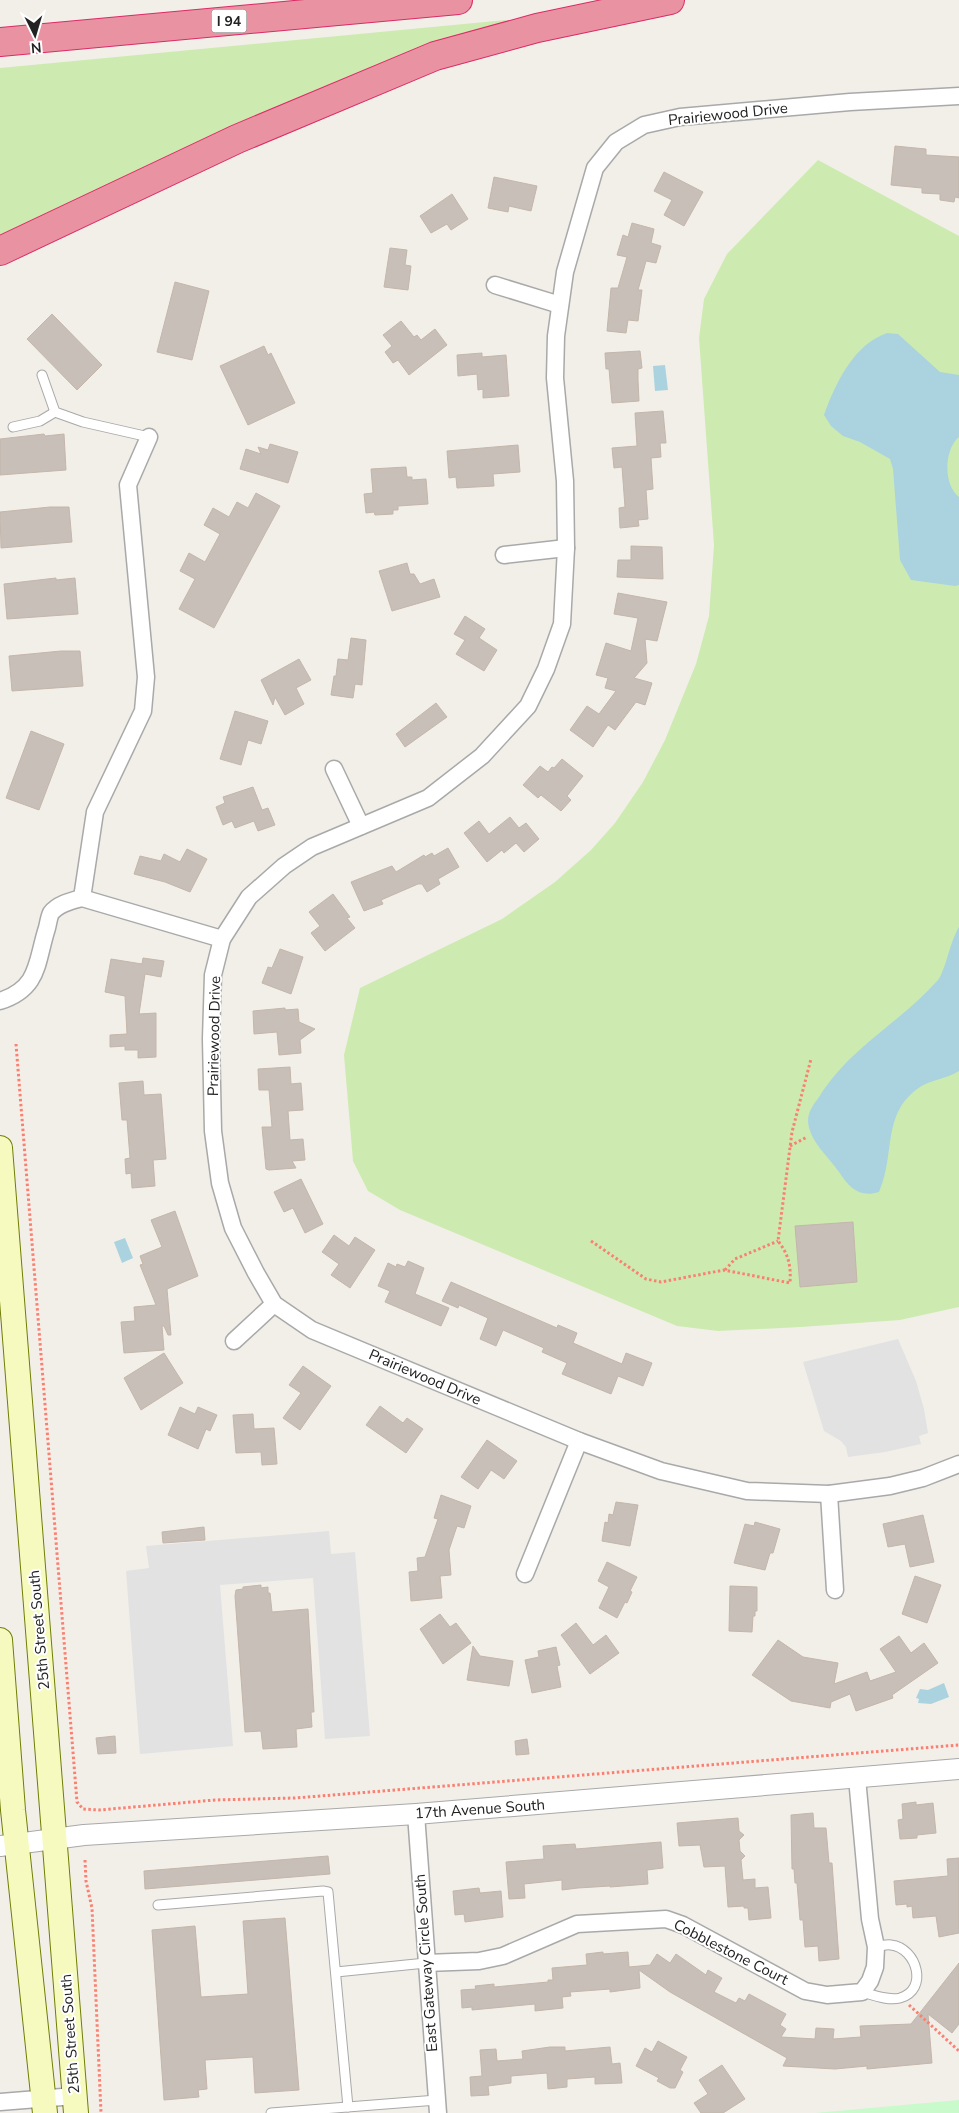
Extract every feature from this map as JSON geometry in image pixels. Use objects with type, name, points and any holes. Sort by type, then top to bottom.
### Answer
[{"type":"highway","name":"I 94","points":[[0,42],[458,0]]},
{"type":"highway","points":[[0,251],[238,138],[435,56],[536,28],[670,0]]},
{"type":"main road","name":"25th Street South","points":[[0,1148],[75,2105]]},
{"type":"main road","name":"25th Street South","points":[[0,1640],[8,1845],[44,2106]]},
{"type":"street","name":"Prairiewood Drive","points":[[959,96],[850,102],[690,116],[644,125],[616,142],[595,168],[565,272],[556,336],[555,378],[565,481],[566,548],[562,624],[546,668],[528,706],[482,756],[428,798],[312,847],[284,866],[249,897],[222,940],[213,975],[211,1039],[213,1132],[220,1183],[234,1228],[274,1304],[312,1330],[580,1441],[661,1472],[747,1491],[829,1494],[907,1482],[959,1464]]},
{"type":"street","points":[[495,285],[560,305]]},
{"type":"street","points":[[82,898],[95,812],[143,711],[146,677],[128,485],[149,437]]},
{"type":"street","points":[[504,555],[566,548]]},
{"type":"street","points":[[334,769],[361,826]]},
{"type":"street","points":[[0,1000],[12,997],[25,988],[35,971],[52,913],[67,902],[82,898],[222,940]]},
{"type":"street","points":[[234,1340],[274,1304]]},
{"type":"street","points":[[525,1574],[580,1441]]},
{"type":"street","points":[[829,1494],[835,1590]]},
{"type":"street","name":"17th Avenue South","points":[[8,1845],[55,1838],[416,1814],[959,1769]]},
{"type":"street","points":[[858,1778],[870,1919],[876,1947],[875,1967],[870,1981],[862,1992]]},
{"type":"street","name":"East Gateway Circle South","points":[[416,1814],[437,2106]]},
{"type":"street","name":"Cobblestone Court","points":[[426,1964],[479,1961],[503,1956],[577,1924],[666,1920],[683,1924],[805,1991],[827,1995],[862,1992]]},
{"type":"street","points":[[0,2102],[44,2106],[75,2105]]},
{"type":"lane","points":[[42,375],[55,412]]},
{"type":"lane","points":[[13,427],[40,421],[55,412]]},
{"type":"lane","points":[[55,412],[83,422],[149,437]]},
{"type":"lane","points":[[158,1905],[328,1892],[330,1896],[348,2107]]},
{"type":"lane","points":[[876,1947],[891,1945],[902,1948],[911,1956],[916,1964],[918,1977],[913,1988],[901,1998]]},
{"type":"lane","points":[[336,1972],[426,1964]]},
{"type":"lane","name":"Cobblestone Court","points":[[862,1992],[892,1999],[901,1998]]},
{"type":"lane","points":[[271,2113],[348,2107],[437,2106]]},
{"type":"path","points":[[16,1044],[77,1802],[83,1809],[99,1810],[215,1800],[296,1798],[959,1745]]},
{"type":"path","points":[[591,1241],[646,1279],[661,1282],[724,1270],[790,1283],[791,1268],[786,1251],[778,1241],[790,1146],[811,1059]]},
{"type":"path","points":[[790,1146],[807,1137]]},
{"type":"path","points":[[724,1270],[735,1260],[778,1241]]},
{"type":"path","points":[[85,1860],[86,1881],[92,1908],[101,2113]]},
{"type":"path","points":[[901,1998],[959,2051]]},
{"type":"green space","points":[[506,20],[510,29],[0,242],[0,68]]},
{"type":"green space","points":[[818,160],[959,236],[959,1307],[900,1320],[718,1331],[677,1326],[400,1210],[368,1191],[353,1161],[344,1055],[360,988],[502,919],[555,882],[591,850],[615,823],[643,782],[665,740],[696,664],[709,616],[714,545],[699,338],[704,299],[727,254]]},
{"type":"green space","points":[[959,2100],[959,2113],[815,2113]]},
{"type":"shaded area","points":[[898,1339],[916,1381],[928,1433],[919,1436],[921,1444],[885,1452],[848,1457],[846,1447],[841,1441],[824,1431],[803,1362]]},
{"type":"shaded area","points":[[329,1531],[331,1554],[355,1552],[370,1736],[325,1739],[313,1578],[220,1585],[233,1746],[140,1754],[126,1571],[149,1568],[146,1546]]},
{"type":"water","points":[[887,333],[898,334],[940,372],[959,375],[959,437],[950,450],[947,467],[950,484],[959,497],[959,585],[911,580],[900,560],[893,469],[890,459],[860,442],[843,436],[831,426],[824,415],[847,366],[865,346],[875,338]]},
{"type":"water","points":[[665,365],[668,390],[655,391],[653,366]]},
{"type":"water","points":[[959,927],[959,1071],[920,1087],[908,1097],[894,1122],[884,1178],[879,1192],[872,1194],[861,1193],[847,1183],[816,1142],[809,1128],[808,1117],[810,1111],[832,1079],[846,1063],[938,980]]},
{"type":"water","points":[[125,1238],[133,1258],[122,1263],[114,1242]]},
{"type":"water","points":[[944,1683],[949,1697],[931,1704],[918,1703],[919,1699],[916,1698],[920,1689],[928,1690]]},
{"type":"building","points":[[895,146],[926,149],[926,155],[959,157],[959,198],[955,197],[954,202],[940,200],[940,194],[922,193],[922,188],[891,185]]},
{"type":"building","points":[[664,172],[703,192],[684,226],[664,215],[672,200],[654,191]]},
{"type":"building","points":[[494,177],[537,186],[531,211],[509,206],[508,212],[488,208]]},
{"type":"building","points":[[452,194],[468,219],[451,230],[447,224],[431,233],[420,216]]},
{"type":"building","points":[[632,223],[654,229],[651,243],[661,246],[656,263],[646,261],[638,290],[642,290],[638,321],[628,320],[626,333],[607,331],[611,288],[618,288],[627,257],[617,255],[623,235],[628,237]]},
{"type":"building","points":[[390,248],[407,250],[405,265],[411,266],[408,290],[384,287]]},
{"type":"building","points":[[175,282],[209,291],[192,360],[157,352]]},
{"type":"building","points":[[52,314],[102,365],[77,390],[27,339]]},
{"type":"building","points":[[401,321],[414,337],[417,335],[421,340],[435,329],[447,345],[409,375],[398,360],[393,363],[385,352],[392,346],[383,335]]},
{"type":"building","points":[[264,346],[268,355],[271,353],[295,403],[248,425],[220,366]]},
{"type":"building","points":[[640,351],[642,368],[638,369],[639,401],[612,403],[609,369],[606,369],[605,353]]},
{"type":"building","points":[[482,353],[482,357],[506,355],[509,396],[483,398],[483,389],[478,390],[477,374],[458,376],[457,355]]},
{"type":"building","points":[[663,411],[666,443],[660,443],[661,457],[651,458],[653,489],[646,490],[648,519],[638,520],[639,526],[620,528],[619,508],[625,507],[622,467],[614,468],[612,448],[637,446],[635,413]]},
{"type":"building","points":[[44,434],[45,436],[64,434],[66,470],[0,475],[0,439]]},
{"type":"building","points":[[270,444],[298,452],[288,483],[240,469],[246,449],[261,454],[258,447],[268,450]]},
{"type":"building","points":[[518,445],[520,472],[493,474],[494,486],[457,488],[456,477],[449,478],[447,451]]},
{"type":"building","points":[[406,467],[407,477],[412,477],[412,480],[426,479],[428,504],[398,506],[398,510],[393,510],[393,514],[375,515],[374,512],[366,513],[364,494],[373,493],[371,469]]},
{"type":"building","points":[[256,493],[280,506],[214,628],[179,609],[195,579],[180,571],[189,553],[205,562],[220,534],[204,525],[213,508],[229,517],[237,502],[248,508]]},
{"type":"building","points":[[69,507],[72,542],[1,548],[0,512]]},
{"type":"building","points":[[631,546],[662,547],[663,579],[617,577],[618,560],[631,560]]},
{"type":"building","points":[[407,563],[410,574],[414,574],[420,584],[434,579],[440,597],[392,611],[379,571]]},
{"type":"building","points":[[56,578],[56,580],[75,578],[78,614],[7,619],[4,584]]},
{"type":"building","points":[[618,593],[667,602],[657,641],[645,639],[647,663],[634,678],[652,683],[645,705],[636,702],[615,730],[608,725],[593,747],[570,730],[587,706],[599,714],[616,691],[605,688],[608,678],[596,675],[606,643],[631,651],[638,618],[614,614]]},
{"type":"building","points":[[465,616],[485,629],[479,638],[497,650],[484,671],[456,654],[465,640],[454,634]]},
{"type":"building","points":[[351,638],[366,640],[362,685],[355,684],[353,698],[331,695],[338,659],[348,660]]},
{"type":"building","points":[[80,651],[83,686],[12,691],[9,656]]},
{"type":"building","points":[[299,659],[311,680],[296,688],[304,704],[285,715],[275,697],[273,705],[261,680]]},
{"type":"building","points":[[436,703],[447,717],[405,747],[396,734]]},
{"type":"building","points":[[235,711],[268,721],[261,744],[248,740],[241,765],[220,759]]},
{"type":"building","points":[[31,731],[64,744],[39,810],[6,798]]},
{"type":"building","points":[[562,759],[583,776],[567,796],[571,800],[561,811],[541,795],[538,798],[523,785],[540,766],[548,772]]},
{"type":"building","points":[[253,787],[262,810],[268,808],[275,825],[258,831],[254,821],[235,828],[232,821],[223,825],[216,807],[225,803],[223,797]]},
{"type":"building","points":[[510,817],[519,828],[526,823],[539,839],[524,852],[516,843],[504,853],[502,850],[487,862],[464,833],[479,821],[489,834]]},
{"type":"building","points":[[448,848],[459,867],[438,879],[440,884],[427,892],[422,884],[418,884],[381,900],[383,904],[364,911],[351,882],[392,866],[396,872],[424,855],[425,857],[432,853],[434,856]]},
{"type":"building","points":[[187,849],[207,859],[190,892],[165,882],[134,874],[140,856],[161,861],[164,854],[180,862]]},
{"type":"building","points":[[333,894],[350,917],[347,918],[355,928],[325,951],[311,933],[320,926],[309,912]]},
{"type":"building","points":[[280,949],[303,957],[291,994],[262,983],[268,967],[272,968]]},
{"type":"building","points":[[143,958],[164,961],[161,977],[145,974],[139,1014],[156,1013],[156,1057],[138,1058],[138,1050],[125,1050],[125,1046],[110,1047],[110,1035],[127,1034],[125,996],[105,992],[111,959],[142,964]]},
{"type":"building","points":[[285,1008],[285,1010],[298,1009],[299,1022],[315,1029],[300,1040],[301,1053],[279,1055],[277,1032],[254,1034],[253,1011]]},
{"type":"building","points":[[290,1067],[291,1084],[301,1083],[303,1110],[288,1111],[290,1140],[303,1139],[305,1160],[292,1161],[296,1168],[269,1170],[266,1169],[262,1127],[272,1127],[269,1090],[259,1090],[258,1069]]},
{"type":"building","points":[[143,1081],[144,1095],[161,1094],[166,1159],[153,1160],[155,1186],[132,1188],[131,1173],[126,1174],[125,1159],[130,1158],[127,1120],[122,1120],[119,1083]]},
{"type":"building","points":[[301,1179],[323,1224],[305,1233],[293,1208],[284,1212],[274,1192]]},
{"type":"building","points":[[175,1211],[198,1276],[167,1289],[171,1335],[168,1335],[164,1326],[162,1326],[164,1350],[124,1353],[121,1322],[135,1321],[134,1307],[156,1305],[140,1265],[143,1264],[140,1256],[162,1247],[151,1220]]},
{"type":"building","points":[[853,1222],[857,1282],[800,1287],[795,1226]]},
{"type":"building","points":[[334,1235],[349,1246],[355,1237],[375,1250],[350,1288],[331,1275],[339,1264],[322,1252]]},
{"type":"building","points":[[408,1261],[424,1268],[415,1294],[449,1308],[441,1326],[385,1302],[390,1291],[378,1286],[388,1263],[396,1267],[397,1264],[405,1267]]},
{"type":"building","points":[[451,1282],[557,1328],[558,1325],[577,1333],[573,1343],[622,1364],[626,1353],[652,1363],[643,1386],[618,1376],[611,1394],[562,1374],[567,1363],[542,1352],[544,1348],[503,1330],[496,1346],[480,1339],[488,1318],[459,1305],[458,1308],[442,1301]]},
{"type":"building","points":[[164,1353],[183,1383],[141,1410],[124,1378]]},
{"type":"building","points":[[303,1366],[331,1386],[300,1430],[283,1418],[301,1393],[289,1385]]},
{"type":"building","points":[[380,1406],[403,1423],[407,1418],[423,1429],[406,1453],[366,1425]]},
{"type":"building","points":[[180,1407],[195,1414],[198,1407],[217,1415],[210,1431],[206,1429],[198,1449],[168,1435]]},
{"type":"building","points":[[253,1414],[254,1429],[274,1428],[277,1464],[262,1465],[261,1452],[236,1453],[233,1415]]},
{"type":"building","points":[[487,1440],[517,1461],[504,1479],[491,1470],[478,1489],[461,1477]]},
{"type":"building","points":[[441,1495],[471,1506],[464,1528],[457,1526],[449,1550],[451,1575],[440,1576],[442,1598],[411,1601],[409,1572],[418,1571],[417,1558],[425,1557],[438,1519],[434,1518]]},
{"type":"building","points":[[616,1502],[638,1505],[630,1546],[602,1541],[605,1522],[608,1523],[609,1514],[613,1515]]},
{"type":"building","points":[[923,1515],[934,1562],[910,1567],[905,1544],[888,1547],[883,1524]]},
{"type":"building","points":[[755,1522],[780,1529],[773,1553],[770,1553],[765,1570],[734,1563],[745,1524],[754,1526]]},
{"type":"building","points":[[204,1527],[205,1540],[163,1543],[162,1532]]},
{"type":"building","points":[[607,1562],[637,1577],[630,1591],[632,1592],[627,1603],[625,1602],[617,1618],[599,1608],[609,1587],[598,1581]]},
{"type":"building","points":[[915,1576],[941,1585],[927,1623],[902,1614]]},
{"type":"building","points":[[261,1585],[261,1588],[268,1587],[272,1612],[308,1609],[314,1712],[311,1712],[312,1727],[296,1729],[297,1747],[263,1749],[261,1731],[245,1732],[235,1596],[236,1590],[243,1589],[243,1587]]},
{"type":"building","points":[[730,1586],[757,1587],[757,1611],[755,1611],[755,1616],[753,1616],[752,1632],[729,1631]]},
{"type":"building","points":[[440,1614],[450,1627],[456,1623],[471,1643],[443,1664],[420,1629]]},
{"type":"building","points":[[576,1623],[593,1645],[606,1635],[619,1653],[590,1674],[561,1635]]},
{"type":"building","points":[[899,1636],[911,1653],[924,1643],[938,1663],[892,1695],[893,1698],[856,1711],[850,1694],[831,1702],[830,1708],[791,1701],[752,1675],[778,1640],[803,1657],[838,1663],[834,1684],[867,1672],[870,1681],[896,1672],[880,1649]]},
{"type":"building","points":[[473,1646],[480,1656],[513,1661],[509,1686],[467,1680]]},
{"type":"building","points":[[556,1647],[560,1665],[557,1666],[561,1687],[532,1693],[525,1660],[539,1657],[538,1651]]},
{"type":"building","points":[[115,1736],[116,1753],[98,1754],[96,1738]]},
{"type":"building","points":[[527,1739],[529,1754],[516,1755],[515,1741]]},
{"type":"building","points":[[916,1802],[916,1805],[933,1803],[936,1833],[917,1835],[917,1838],[900,1839],[898,1820],[903,1819],[902,1804]]},
{"type":"building","points":[[813,1813],[814,1828],[826,1828],[829,1863],[832,1863],[839,1959],[819,1961],[818,1946],[805,1947],[803,1920],[800,1920],[797,1883],[795,1883],[794,1869],[792,1869],[791,1815]]},
{"type":"building","points":[[738,1818],[739,1831],[744,1835],[739,1840],[740,1851],[745,1856],[741,1860],[743,1880],[755,1879],[755,1888],[768,1887],[771,1918],[749,1920],[748,1908],[744,1908],[744,1906],[728,1907],[725,1866],[704,1867],[700,1845],[679,1846],[677,1823]]},
{"type":"building","points":[[661,1842],[663,1868],[647,1870],[648,1884],[562,1890],[562,1880],[524,1884],[525,1898],[509,1899],[506,1862],[544,1859],[543,1846],[575,1844],[576,1849]]},
{"type":"building","points":[[328,1856],[330,1874],[145,1889],[144,1871]]},
{"type":"building","points":[[959,1858],[959,1933],[939,1937],[936,1916],[913,1918],[912,1906],[907,1907],[907,1904],[896,1905],[894,1881],[948,1876],[947,1859]]},
{"type":"building","points":[[479,1888],[480,1893],[501,1891],[503,1917],[465,1922],[464,1914],[455,1915],[453,1891]]},
{"type":"building","points":[[285,1918],[299,2090],[255,2093],[253,2057],[205,2060],[207,2089],[198,2090],[199,2097],[164,2100],[152,1930],[195,1926],[201,1997],[248,1994],[243,1921]]},
{"type":"building","points":[[603,1952],[603,1954],[628,1952],[629,1967],[650,1965],[657,1954],[670,1963],[676,1954],[706,1975],[708,1970],[722,1978],[714,1992],[736,2003],[739,1998],[745,2001],[749,1994],[786,2014],[780,2025],[786,2029],[781,2037],[815,2039],[816,2028],[834,2029],[833,2039],[861,2037],[860,2026],[911,2024],[959,1963],[959,2024],[952,2033],[928,2014],[932,2063],[867,2069],[867,2066],[835,2069],[783,2066],[787,2058],[670,1992],[639,1970],[640,1988],[610,1992],[610,1989],[570,1992],[571,1996],[562,1997],[563,2008],[535,2011],[535,2004],[472,2010],[472,2007],[462,2008],[461,1990],[476,1989],[475,1986],[494,1984],[494,1987],[548,1982],[548,1980],[553,1980],[552,1968],[587,1965],[586,1954]]},
{"type":"building","points":[[658,2041],[687,2057],[680,2070],[683,2072],[675,2088],[670,2088],[657,2081],[659,2078],[636,2066],[645,2048],[652,2052]]},
{"type":"building","points":[[565,2047],[565,2051],[610,2047],[612,2064],[620,2063],[622,2083],[595,2084],[595,2077],[567,2079],[567,2087],[548,2089],[547,2073],[511,2076],[511,2083],[488,2086],[489,2095],[471,2096],[470,2077],[482,2076],[480,2050],[496,2049],[497,2061],[523,2059],[522,2051]]},
{"type":"building","points":[[722,2065],[745,2099],[723,2113],[701,2113],[694,2103],[708,2094],[699,2080]]}]
